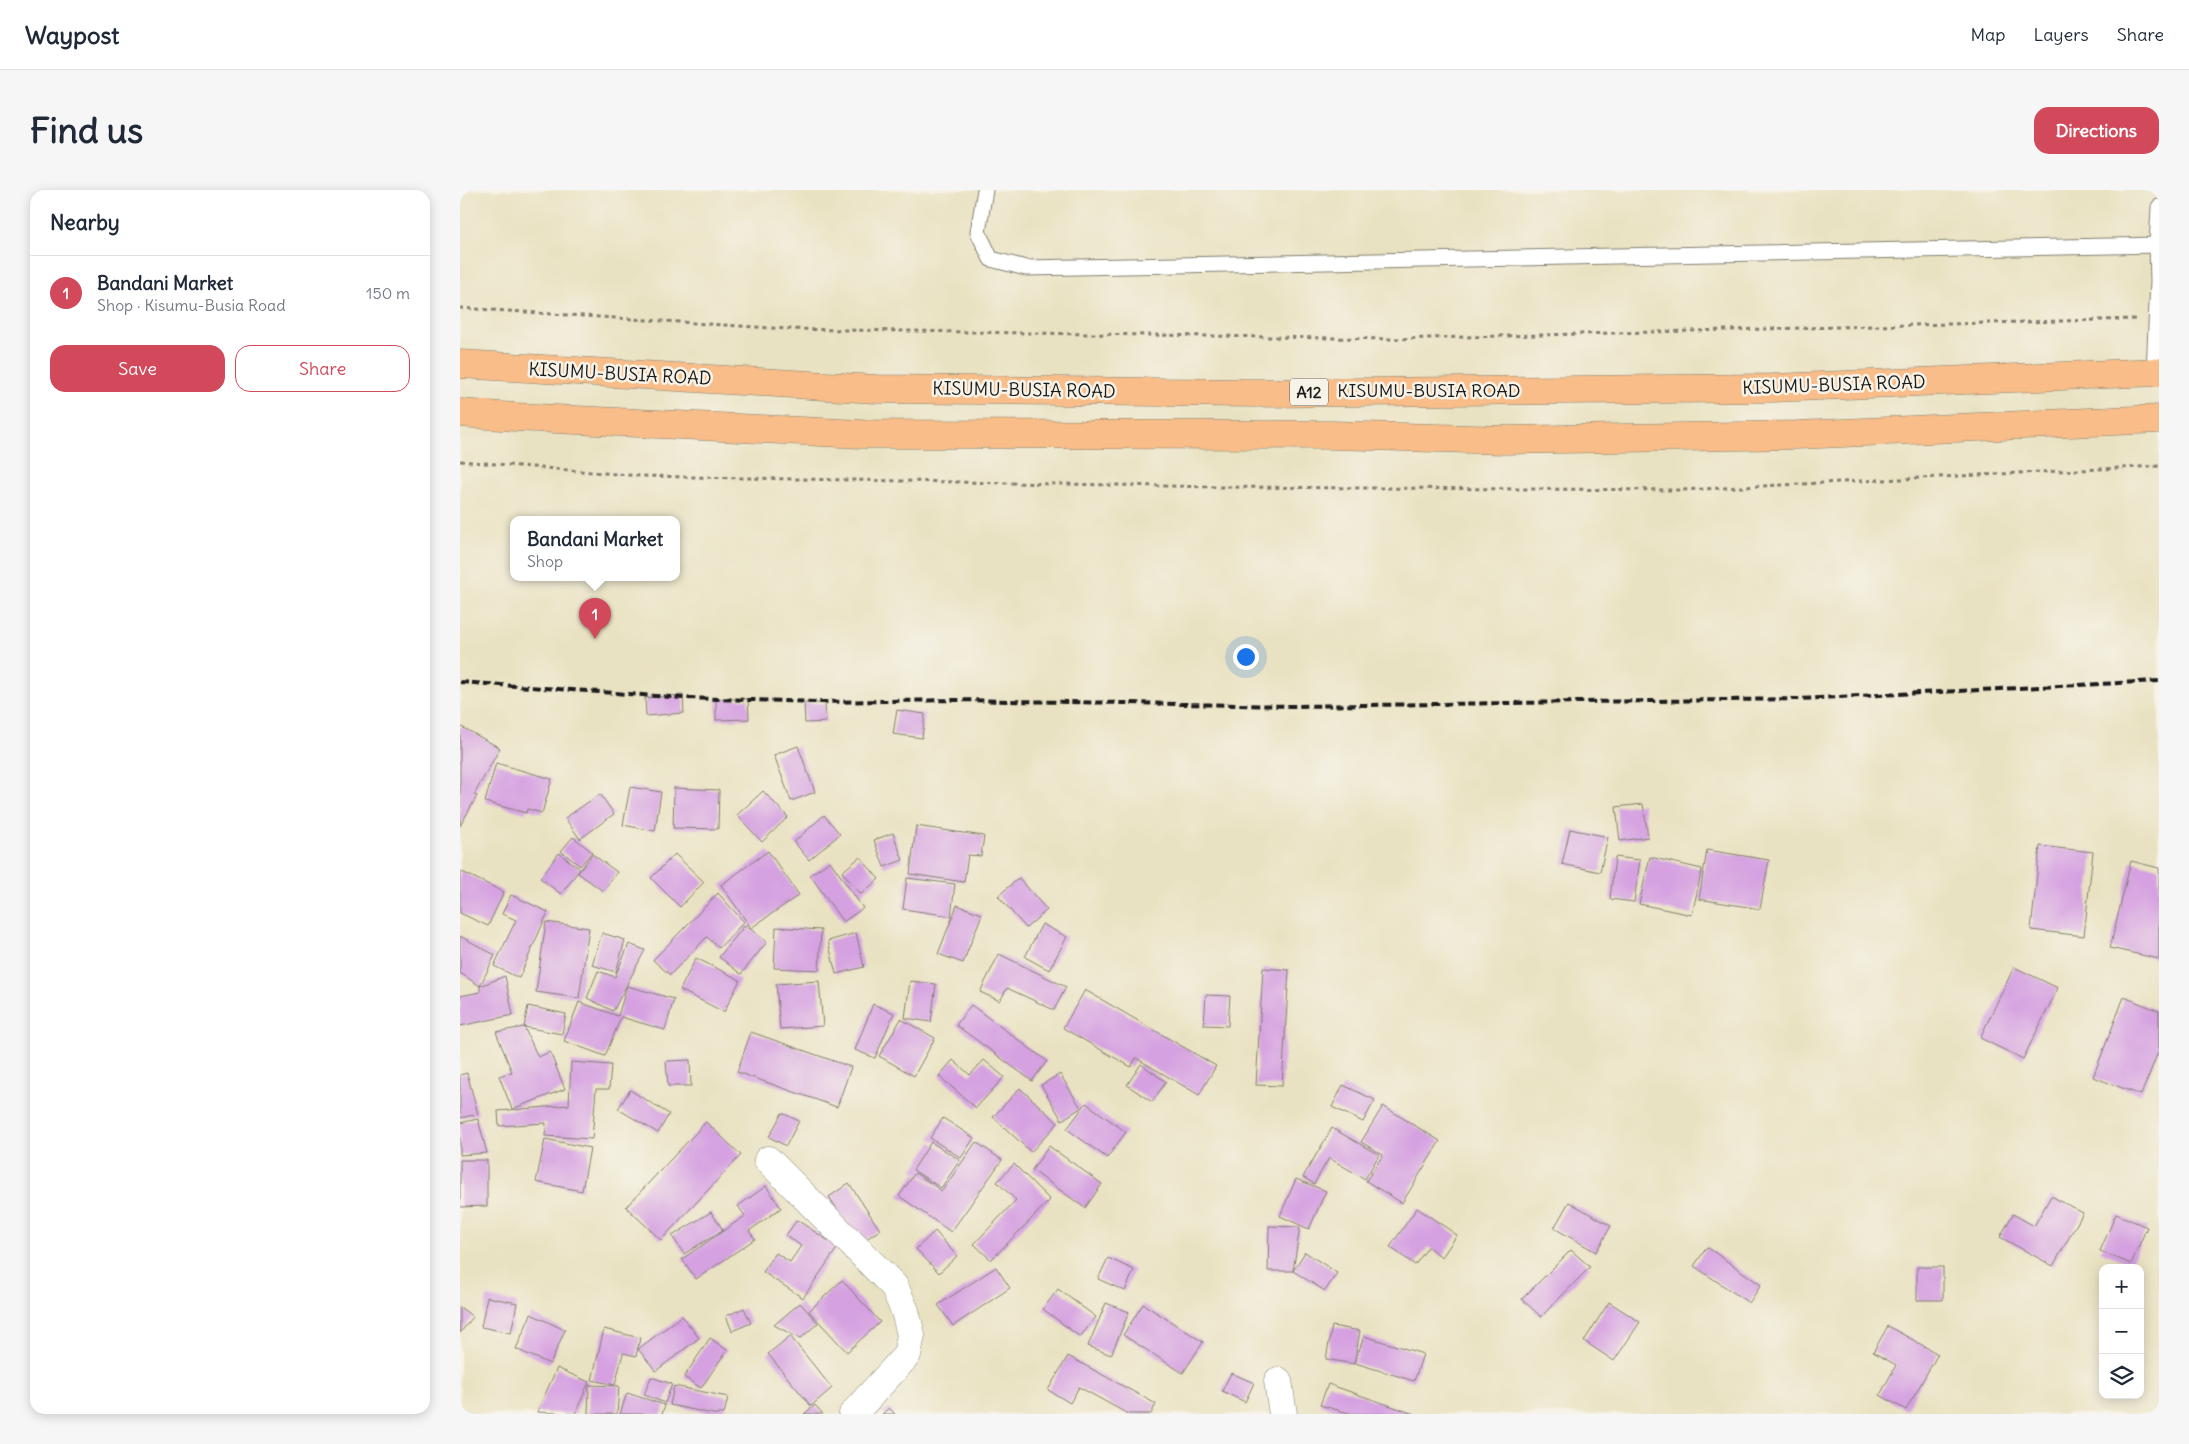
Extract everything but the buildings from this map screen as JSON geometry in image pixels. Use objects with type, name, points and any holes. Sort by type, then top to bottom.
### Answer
[{"type":"highway","name":"KISUMU-BUSIA ROAD","points":[[460,364],[876,389],[1255,393],[1772,388],[2156,372]]},
{"type":"highway","points":[[460,413],[861,434],[1331,435],[1506,440],[1797,435],[2159,419]]},
{"type":"street","points":[[768,1160],[894,1286],[905,1311],[911,1335],[907,1355],[853,1414]]},
{"type":"street","points":[[1278,1381],[1284,1414]]},
{"type":"lane","points":[[986,190],[981,204],[978,232],[991,259],[1026,268],[2089,248],[2158,245]]},
{"type":"lane","points":[[2156,372],[2159,207]]},
{"type":"path","points":[[460,308],[787,330],[1392,339],[2139,318]]},
{"type":"path","points":[[460,461],[650,476],[1219,487],[1672,490],[2159,466]]},
{"type":"railway","points":[[460,682],[684,698],[819,702],[956,700],[1293,706],[1799,699],[2159,681]]},
{"type":"place","name":"Bandani Market","points":[[595,639]]}]
